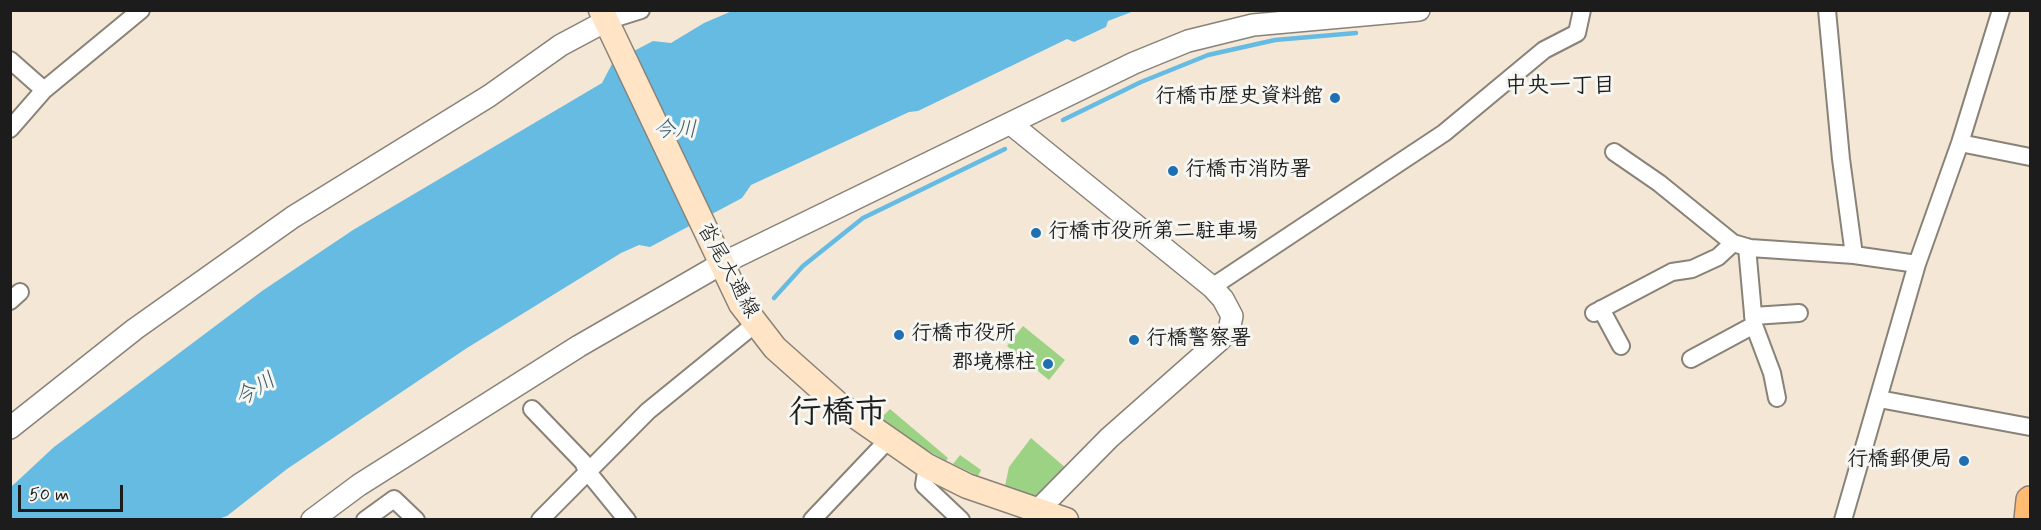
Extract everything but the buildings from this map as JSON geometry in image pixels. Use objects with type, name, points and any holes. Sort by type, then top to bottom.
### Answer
[{"type":"main road","name":"沓尾大通線","points":[[607,23],[715,253],[741,304],[755,324],[805,376],[887,441],[927,466],[967,486],[1066,519]]},
{"type":"main road","points":[[2028,519],[2031,500]]},
{"type":"street","points":[[10,129],[44,90],[141,10]]},
{"type":"street","points":[[10,428],[135,329],[293,217],[489,96],[561,45],[641,10]]},
{"type":"street","points":[[312,519],[359,485],[579,346],[715,253],[1011,124],[1134,63],[1188,41],[1255,18],[1419,10]]},
{"type":"street","points":[[1212,288],[1444,133],[1544,50],[1577,33],[1582,10]]},
{"type":"street","points":[[1827,10],[1841,159],[1854,255]]},
{"type":"street","points":[[1844,519],[1917,264],[1960,143],[2001,10]]},
{"type":"street","points":[[10,60],[44,90]]},
{"type":"street","points":[[1011,124],[1212,288],[1223,299],[1232,316],[1229,330],[1109,438],[1038,510]]},
{"type":"street","points":[[1960,143],[2031,157]]},
{"type":"street","points":[[1614,152],[1740,245],[1753,321],[1772,373],[1777,398]]},
{"type":"street","points":[[1621,346],[1598,311],[1672,272],[1692,269],[1740,245],[1854,255],[1917,264]]},
{"type":"street","points":[[1691,359],[1753,321],[1799,313]]},
{"type":"street","points":[[540,519],[671,390],[755,324]]},
{"type":"street","points":[[1879,399],[2031,427]]},
{"type":"street","points":[[532,409],[583,462],[587,471],[627,519]]},
{"type":"street","points":[[812,519],[887,441]]},
{"type":"street","points":[[927,466],[924,485],[961,519]]},
{"type":"street","points":[[365,519],[394,499],[417,519]]},
{"type":"green space","points":[[1023,326],[1065,360],[1049,380],[1007,346]]},
{"type":"green space","points":[[877,408],[884,415],[890,409],[948,458],[946,461],[899,434],[873,413]]},
{"type":"green space","points":[[1031,438],[1067,469],[1041,498],[1005,486],[1009,467]]},
{"type":"green space","points":[[960,455],[981,470],[978,476],[953,464]]},
{"type":"water","name":"今川","points":[[732,11],[1134,11],[1108,21],[1106,27],[1074,42],[1067,39],[918,111],[909,112],[751,185],[742,198],[650,247],[639,245],[621,253],[467,348],[287,469],[227,516],[215,520],[11,520],[11,487],[54,447],[262,291],[353,230],[602,83],[613,62],[653,41],[671,43],[704,23]]},
{"type":"waterway","points":[[1063,120],[1141,82],[1208,55],[1275,40],[1356,33]]},
{"type":"waterway","points":[[774,298],[803,266],[863,218],[1005,149]]},
{"type":"place","name":"行橋市歴史資料館","points":[[1335,98]]},
{"type":"place","name":"行橋市消防署","points":[[1173,171]]},
{"type":"place","name":"行橋市役所第二駐車場","points":[[1036,233]]},
{"type":"place","name":"行橋市役所","points":[[899,335]]},
{"type":"place","name":"行橋警察署","points":[[1134,340]]},
{"type":"place","name":"郡境標柱","points":[[1048,364]]},
{"type":"place","name":"行橋郵便局","points":[[1964,461]]},
{"type":"district","name":"中央一丁目","points":[[1560,87]]},
{"type":"district","name":"行橋市","points":[[838,415]]}]
